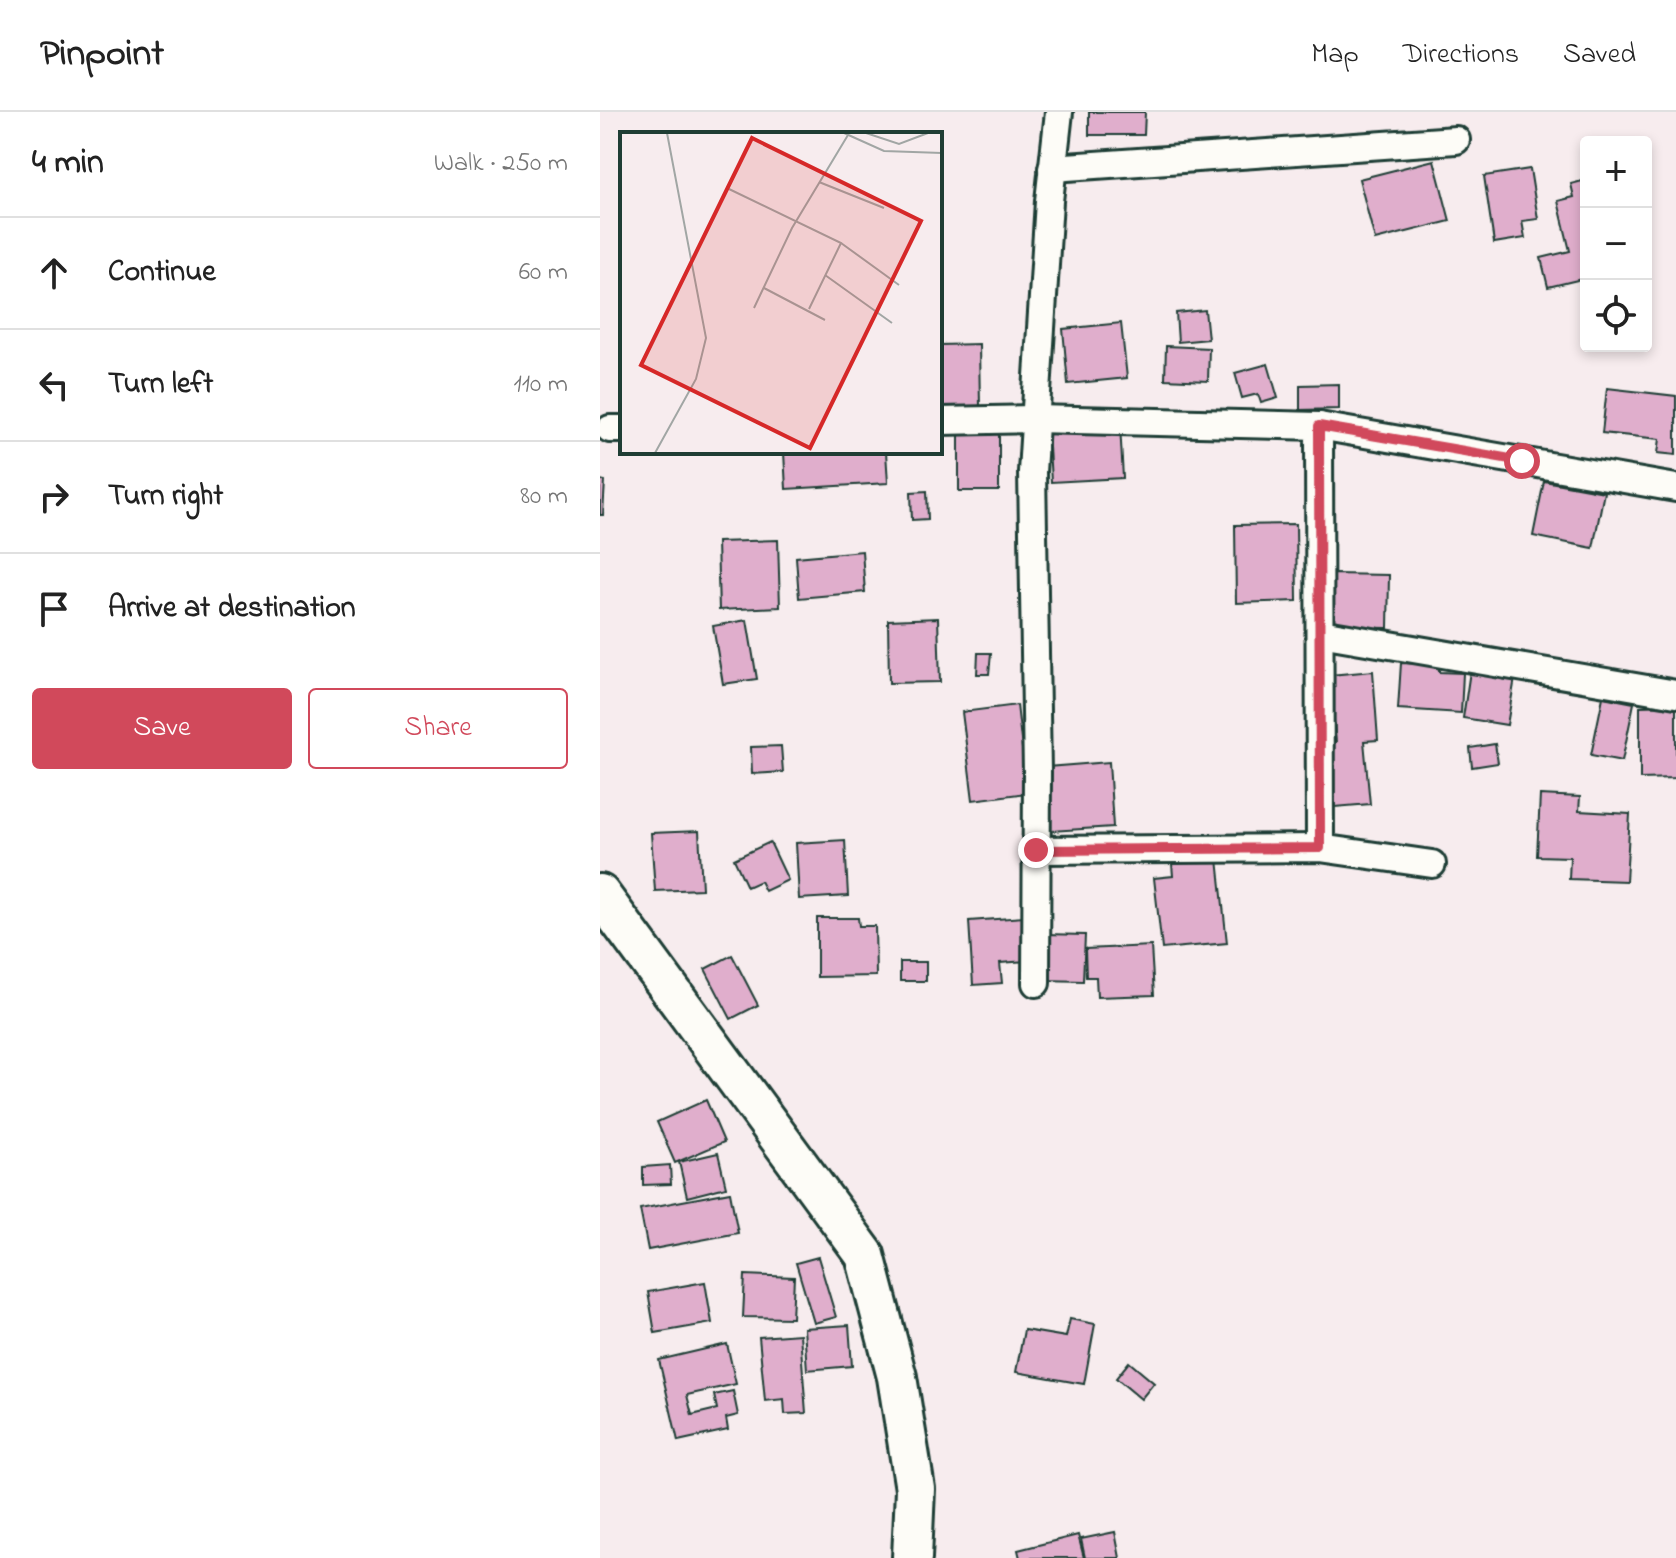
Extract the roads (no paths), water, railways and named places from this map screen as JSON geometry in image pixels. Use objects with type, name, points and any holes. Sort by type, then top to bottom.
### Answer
[{"type":"street","points":[[1036,983],[1032,472],[1052,168],[1059,112]]},
{"type":"street","points":[[1052,168],[1456,140]]},
{"type":"street","points":[[942,421],[1035,419],[1319,426],[1676,488]]},
{"type":"street","points":[[1319,426],[1320,848]]},
{"type":"street","points":[[1320,633],[1676,694]]},
{"type":"street","points":[[1036,850],[1320,848],[1432,864]]},
{"type":"street","points":[[600,894],[865,1255],[897,1377],[915,1489],[912,1558]]}]
